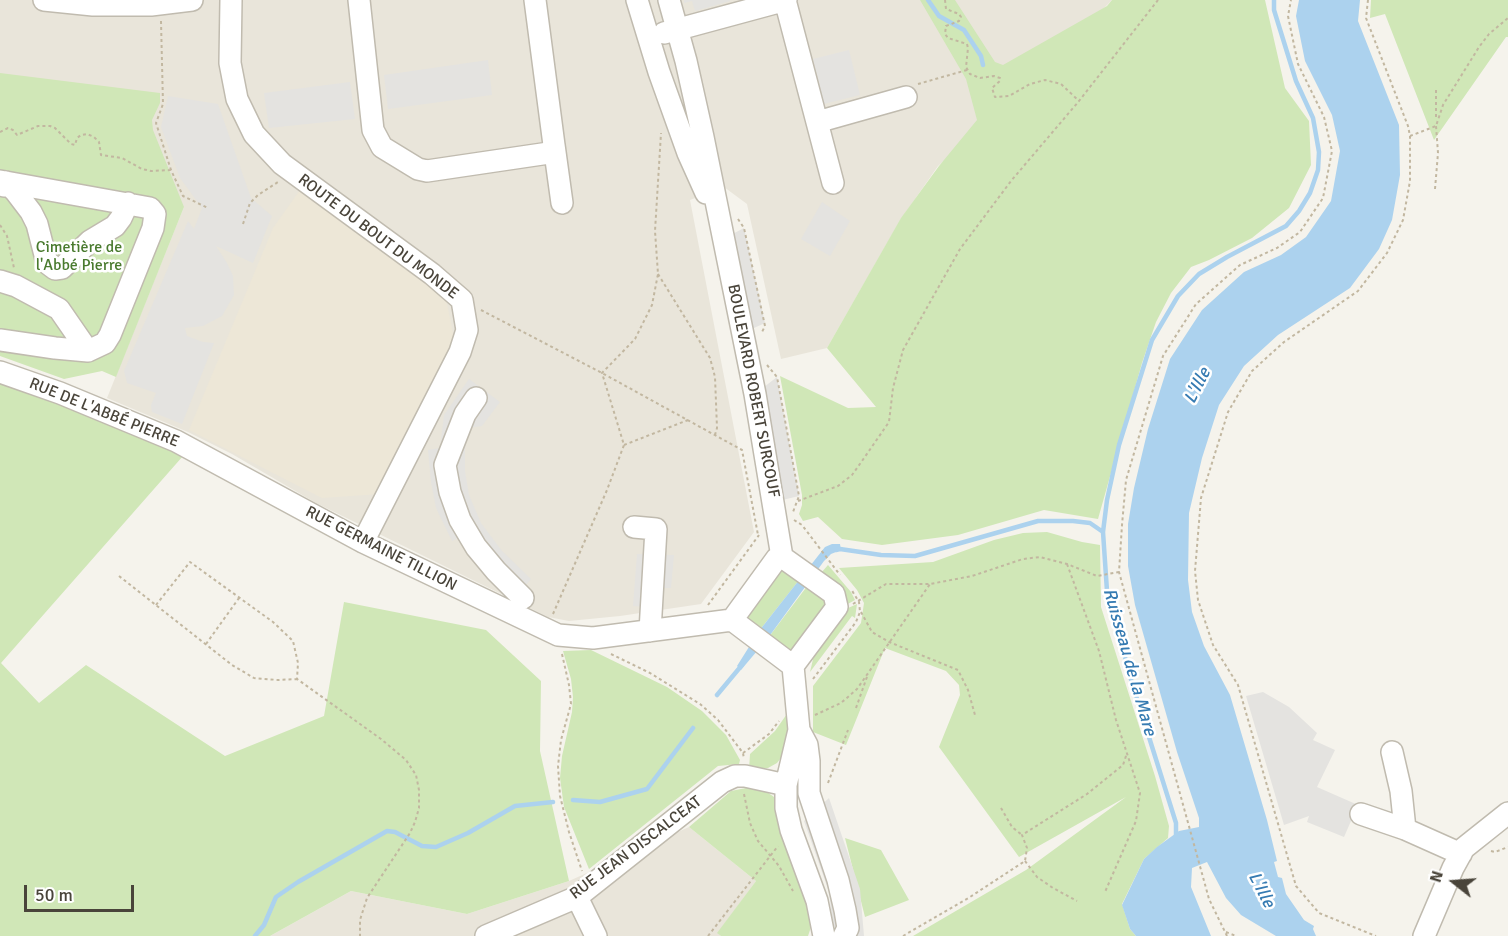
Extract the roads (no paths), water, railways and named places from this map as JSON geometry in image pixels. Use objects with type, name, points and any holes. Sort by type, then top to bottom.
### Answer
[{"type":"street","points":[[44,0],[93,5],[161,4],[192,0]]},
{"type":"street","name":"ROUTE DU BOUT DU MONDE","points":[[231,0],[230,63],[237,99],[254,134],[268,151],[293,172],[432,274],[462,300],[467,330],[460,352],[363,542]]},
{"type":"street","points":[[359,0],[374,130],[382,147],[418,170],[427,171],[549,153],[554,145]]},
{"type":"street","points":[[535,0],[562,203]]},
{"type":"street","name":"BOULEVARD ROBERT SURCOUF","points":[[637,0],[659,72],[688,153],[727,219]]},
{"type":"street","name":"BOULEVARD ROBERT SURCOUF","points":[[669,0],[727,219],[776,528],[787,561]]},
{"type":"street","points":[[649,36],[678,30],[753,4],[785,0],[833,183]]},
{"type":"street","points":[[817,122],[906,97]]},
{"type":"street","points":[[0,340],[88,351],[105,343],[155,219],[154,210],[128,203],[2,186]]},
{"type":"street","points":[[2,186],[23,200],[32,213],[41,235],[47,263],[55,269],[62,268],[90,241],[115,226],[128,203]]},
{"type":"street","points":[[55,269],[59,309]]},
{"type":"street","points":[[8,283],[59,309],[88,351]]},
{"type":"street","name":"RUE DE L'ABBÉ PIERRE","points":[[0,372],[60,393],[176,441],[207,458]]},
{"type":"street","points":[[476,398],[458,430],[446,465],[450,492],[460,520],[476,547],[523,598]]},
{"type":"street","name":"RUE GERMAINE TILLION","points":[[207,458],[363,542],[552,633],[593,638],[650,631]]},
{"type":"street","points":[[634,527],[656,529],[650,631],[729,624],[789,668],[799,730],[807,745],[809,793],[838,880],[845,910],[848,928],[844,936]]},
{"type":"street","points":[[729,624],[777,558],[787,561],[827,588],[834,594],[837,607],[789,668]]},
{"type":"street","points":[[479,599],[486,582],[496,571]]},
{"type":"street","points":[[799,730],[786,785],[786,808],[791,830],[817,901],[824,936]]},
{"type":"street","points":[[1392,752],[1401,791],[1405,829]]},
{"type":"street","name":"RUE JEAN DISCALCEAT","points":[[486,936],[582,892],[722,782],[735,776],[745,776],[786,785]]},
{"type":"street","points":[[1424,936],[1461,854],[1469,843],[1508,813]]},
{"type":"street","points":[[1361,814],[1405,829],[1461,854]]},
{"type":"street","points":[[582,892],[596,936]]},
{"type":"water","name":"L'Ille","points":[[1299,0],[1360,0],[1358,21],[1399,125],[1400,175],[1392,220],[1379,249],[1350,288],[1278,335],[1244,366],[1219,405],[1202,458],[1189,513],[1188,580],[1192,612],[1204,646],[1230,695],[1267,820],[1277,861],[1274,862],[1278,877],[1282,878],[1286,894],[1304,920],[1314,926],[1316,936],[1276,936],[1241,915],[1226,898],[1207,862],[1192,868],[1191,887],[1211,936],[1136,936],[1130,929],[1122,905],[1144,859],[1179,831],[1199,827],[1199,818],[1177,752],[1135,605],[1128,566],[1128,524],[1134,488],[1148,429],[1170,359],[1202,310],[1244,272],[1281,255],[1306,237],[1331,201],[1340,151],[1332,115],[1305,61],[1296,16]]},
{"type":"water","points":[[840,544],[841,550],[831,554],[824,561],[768,638],[741,670],[737,666],[759,631],[825,547]]},
{"type":"waterway","points":[[928,0],[939,16],[964,30],[981,56],[983,65]]},
{"type":"waterway","points":[[1176,838],[1176,823],[1132,683],[1107,591],[1103,532],[1107,500],[1119,445],[1152,340],[1178,296],[1199,274],[1286,226],[1310,193],[1318,170],[1319,152],[1313,118],[1296,81],[1274,10],[1274,0]]},
{"type":"waterway","name":"Ruisseau de la Mare","points":[[836,550],[915,556],[1038,521],[1090,523],[1103,532]]},
{"type":"waterway","name":"Ruisseau de la Mare","points":[[717,695],[742,665]]},
{"type":"waterway","name":"Ruisseau de la Mare","points":[[573,800],[600,802],[647,789],[693,728]]},
{"type":"waterway","name":"Ruisseau de la Mare","points":[[255,936],[264,925],[276,897],[387,831],[395,832],[422,846],[436,847],[468,833],[515,806],[553,802]]},
{"type":"park label","name":"Cimetière de l'Abbé Pierre","points":[[79,257]]}]
